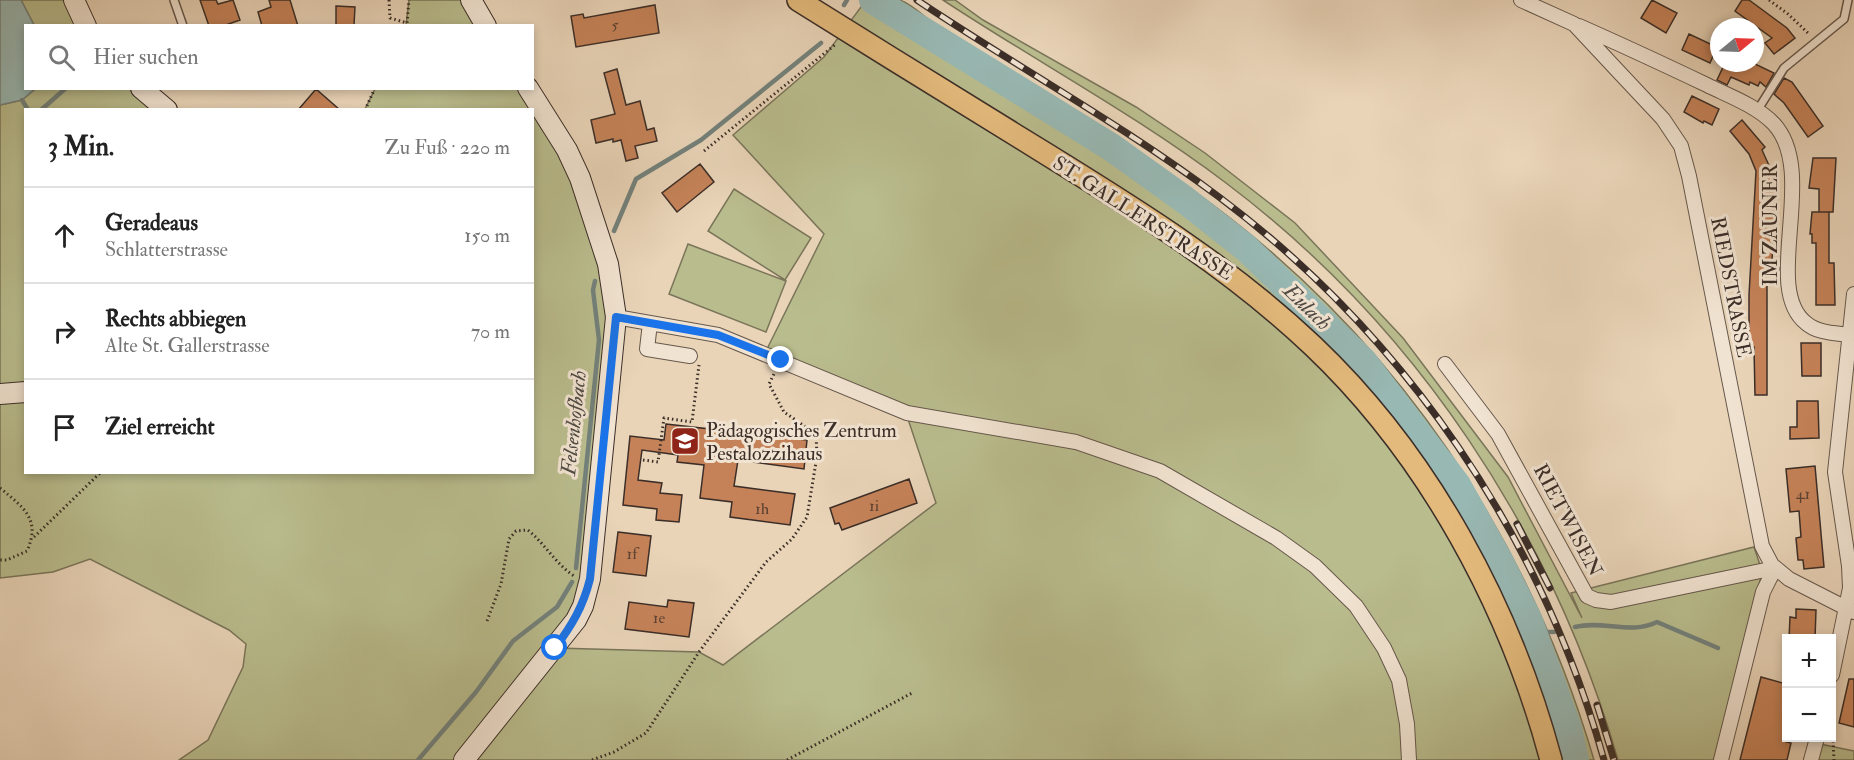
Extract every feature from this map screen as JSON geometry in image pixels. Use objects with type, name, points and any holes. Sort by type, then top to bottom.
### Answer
[{"type":"main road","name":"ST. GALLERSTRASSE","points":[[798,0],[1201,252],[1316,348],[1398,444],[1428,485],[1464,544],[1503,621],[1530,692],[1551,760]]},
{"type":"street","points":[[74,0],[85,24]]},
{"type":"street","points":[[471,0],[485,24]]},
{"type":"street","name":"RIEDSTRASSE","points":[[1521,0],[1574,24],[1662,119],[1681,146],[1762,546],[1775,568],[1789,579],[1851,610]]},
{"type":"street","name":"IM ZAUNER","points":[[1574,24],[1626,46],[1757,111],[1773,123],[1789,152],[1792,174],[1790,303],[1805,323],[1816,329],[1849,335]]},
{"type":"street","points":[[144,90],[165,108]]},
{"type":"street","points":[[464,760],[576,620],[584,606],[590,579],[616,317],[608,264],[580,178],[567,150],[529,90]]},
{"type":"street","points":[[1836,661],[1851,610],[1850,566],[1835,472],[1854,294]]},
{"type":"street","points":[[616,317],[718,335],[907,413],[1076,442],[1160,471],[1276,538],[1315,566],[1356,606],[1384,648],[1399,680],[1407,724],[1409,760]]},
{"type":"street","points":[[650,323],[647,349],[690,356]]},
{"type":"street","name":"RIETWISEN","points":[[1445,364],[1498,434],[1587,596],[1611,602],[1775,568]]},
{"type":"street","points":[[0,394],[24,392]]},
{"type":"street","points":[[1721,760],[1763,592],[1775,568]]},
{"type":"street","points":[[1811,760],[1815,742]]},
{"type":"lane","points":[[174,0],[182,24]]},
{"type":"lane","points":[[1757,111],[1784,68],[1844,20],[1848,0]]},
{"type":"path","points":[[389,0],[390,18],[405,24]]},
{"type":"path","points":[[407,24],[410,0]]},
{"type":"path","points":[[1769,0],[1803,28]]},
{"type":"path","points":[[704,151],[834,47],[845,29]]},
{"type":"path","points":[[366,108],[374,90]]},
{"type":"path","points":[[592,760],[614,752],[646,733],[699,652],[759,571],[792,539],[807,517],[817,456],[816,434],[784,412],[769,384],[781,360]]},
{"type":"path","points":[[644,460],[658,462],[664,418],[692,422],[696,390]]},
{"type":"path","points":[[0,560],[27,551],[34,537],[99,474]]},
{"type":"path","points":[[0,488],[29,514],[34,537]]},
{"type":"path","points":[[487,621],[501,584],[509,539],[516,531],[528,530],[541,540],[557,562],[573,575],[590,579]]},
{"type":"path","points":[[787,760],[912,693]]},
{"type":"path","points":[[1833,742],[1834,760]]},
{"type":"green space","points":[[21,0],[74,0],[86,24],[33,24]]},
{"type":"green space","points":[[409,0],[471,0],[485,24],[406,24]]},
{"type":"green space","points":[[860,0],[899,0],[907,3],[931,21],[1098,126],[1214,206],[1269,250],[1326,303],[1378,359],[1426,418],[1469,481],[1507,547],[1541,616],[1570,687],[1594,760],[179,760],[208,740],[243,667],[246,644],[229,630],[90,559],[53,572],[0,578],[0,105],[22,100],[34,90],[143,90],[166,108],[24,108],[24,474],[534,474],[534,108],[366,108],[374,90],[529,90],[567,150],[616,317],[590,579],[556,648],[699,652],[723,665],[936,503],[906,413],[765,353],[824,234],[733,135],[824,57],[864,3]]},
{"type":"green space","points":[[943,0],[955,0],[983,20],[1136,107],[1205,153],[1295,223],[1403,338],[1508,477],[1582,618],[1571,593],[1754,547],[1762,571],[1714,760],[1618,760],[1590,676],[1556,594],[1515,515],[1468,440],[1416,368],[1358,301],[1295,239],[1192,158]]},
{"type":"green space","points":[[734,189],[811,238],[785,280],[708,231]]},
{"type":"green space","points":[[688,244],[786,281],[766,332],[669,294]]},
{"type":"green space","points":[[1815,743],[1854,751],[1854,760],[1811,760]]},
{"type":"water","points":[[0,0],[21,0],[33,24],[24,24],[24,90],[34,90],[22,100],[0,105]]},
{"type":"building","points":[[200,0],[216,0],[218,4],[233,0],[240,20],[229,24],[208,24]]},
{"type":"building","points":[[269,0],[290,0],[297,24],[261,24],[258,12],[271,7]]},
{"type":"building","points":[[1652,0],[1677,13],[1666,33],[1641,18]]},
{"type":"building","points":[[1742,0],[1749,0],[1787,28],[1795,38],[1774,54],[1765,43],[1772,38],[1764,32],[1764,18],[1745,18],[1735,11]]},
{"type":"building","points":[[655,5],[659,33],[576,47],[571,16],[583,14],[584,18]]},
{"type":"building","points":[[336,6],[355,7],[354,24],[336,24]]},
{"type":"building","points":[[1689,34],[1710,44],[1710,63],[1682,50]]},
{"type":"building","points":[[1764,68],[1774,73],[1766,87],[1760,82],[1758,86],[1750,82],[1749,85],[1731,77],[1727,85],[1717,80],[1721,72],[1764,72]]},
{"type":"building","points":[[617,69],[626,105],[640,101],[647,130],[654,128],[657,141],[635,146],[638,158],[626,161],[621,140],[613,142],[613,139],[596,143],[591,120],[615,114],[604,73]]},
{"type":"building","points":[[1784,78],[1792,82],[1823,126],[1808,137],[1784,103],[1774,94]]},
{"type":"building","points":[[317,90],[338,108],[300,108]]},
{"type":"building","points":[[1692,96],[1719,109],[1712,125],[1704,121],[1703,123],[1684,112]]},
{"type":"building","points":[[1742,120],[1765,147],[1762,150],[1772,172],[1776,172],[1772,261],[1779,261],[1779,279],[1767,280],[1767,395],[1755,395],[1754,347],[1749,347],[1749,295],[1756,171],[1749,154],[1730,131]]},
{"type":"building","points":[[1813,158],[1836,158],[1833,212],[1819,212],[1819,189],[1809,188]]},
{"type":"building","points":[[700,164],[714,182],[677,212],[662,193]]},
{"type":"building","points":[[1812,212],[1829,212],[1829,263],[1834,263],[1835,305],[1816,305],[1816,243],[1812,243],[1812,234],[1810,234]]},
{"type":"building","points":[[1801,343],[1821,343],[1821,376],[1802,376]]},
{"type":"building","points":[[1797,401],[1818,401],[1819,438],[1790,439],[1790,427],[1797,427]]},
{"type":"building","points":[[666,424],[807,440],[804,469],[738,460],[734,486],[795,494],[790,525],[730,517],[732,502],[700,498],[704,465],[677,462],[678,455],[642,450],[638,480],[662,483],[660,493],[682,495],[679,522],[656,520],[657,509],[623,505],[630,436],[664,440]]},
{"type":"building","points":[[1815,466],[1824,567],[1804,569],[1803,560],[1798,560],[1796,538],[1801,537],[1799,511],[1790,512],[1786,469]]},
{"type":"building","points":[[909,479],[917,503],[842,530],[839,523],[835,524],[830,508]]},
{"type":"building","points":[[618,532],[651,536],[646,576],[613,572]]},
{"type":"building","points":[[668,600],[694,603],[689,637],[625,629],[629,602],[667,607]]},
{"type":"building","points":[[1796,609],[1816,610],[1815,634],[1789,634],[1790,617],[1796,618]]},
{"type":"building","points":[[1761,677],[1782,683],[1782,742],[1791,743],[1787,760],[1740,760]]},
{"type":"building","points":[[1849,679],[1854,679],[1854,727],[1839,723]]},
{"type":"waterway","name":"Felsenhofbach","points":[[844,5],[847,0]]},
{"type":"waterway","name":"Eulach","points":[[873,0],[1111,147],[1185,200],[1246,248],[1363,361],[1457,485],[1499,560],[1529,621],[1568,728],[1575,760]]},
{"type":"waterway","name":"Felsenhofbach","points":[[614,231],[636,179],[701,140],[821,43]]},
{"type":"waterway","points":[[43,108],[64,90]]},
{"type":"waterway","points":[[22,100],[27,108]]},
{"type":"waterway","name":"Felsenhofbach","points":[[576,568],[599,340],[593,290],[595,281]]},
{"type":"waterway","name":"Felsenhofbach","points":[[418,760],[476,692],[513,641],[557,607],[572,582]]},
{"type":"waterway","points":[[1575,627],[1585,625],[1637,627],[1657,622],[1718,648]]},
{"type":"waterway","points":[[1533,632],[1554,632]]},
{"type":"railway","points":[[917,0],[1183,171],[1287,252],[1349,312],[1406,377],[1458,447],[1504,520],[1544,597],[1577,677],[1604,760]]},
{"type":"railway","points":[[1517,524],[1550,588]]},
{"type":"railway","points":[[1597,705],[1614,760]]},
{"type":"place","name":"Pädagogisches Zentrum Pestalozzihaus","points":[[685,441]]},
{"type":"route","points":[[555,648],[584,606],[590,579],[616,317],[718,335],[781,360]]}]
